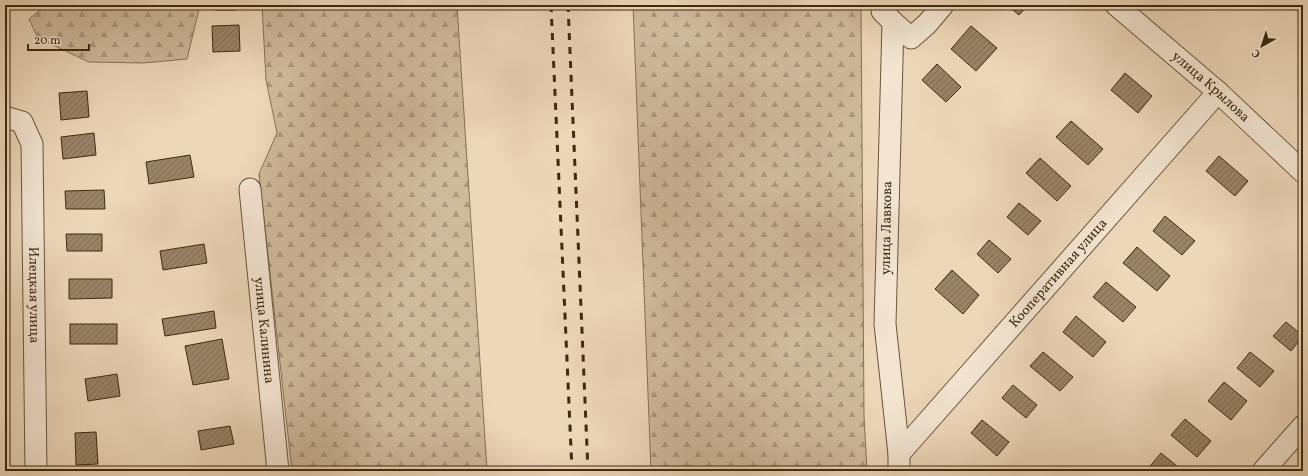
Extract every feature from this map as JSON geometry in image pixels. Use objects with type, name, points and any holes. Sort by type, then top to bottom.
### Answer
[{"type":"street","points":[[887,14],[911,38],[927,24],[943,5]]},
{"type":"street","name":"улица Крылова","points":[[1116,5],[1218,92],[1303,172]]},
{"type":"street","name":"улица Лавкова","points":[[887,14],[885,324],[899,462]]},
{"type":"street","name":"Кооперативная улица","points":[[899,462],[1218,92]]},
{"type":"street","name":"Илецкая улица","points":[[13,120],[32,144],[36,471]]},
{"type":"street","name":"улица Калинина","points":[[250,189],[278,471]]},
{"type":"street","points":[[1263,471],[1303,426]]},
{"type":"green space","points":[[47,5],[200,5],[187,59],[143,63],[89,62],[38,38],[29,19]]},
{"type":"green space","points":[[262,5],[457,5],[487,471],[292,471],[259,174],[277,133],[266,80]]},
{"type":"green space","points":[[633,5],[861,5],[864,416],[867,471],[651,471]]},
{"type":"building","points":[[216,5],[236,5],[236,10],[216,10]]},
{"type":"building","points":[[1007,5],[1028,5],[1019,15]]},
{"type":"building","points":[[239,25],[240,51],[213,52],[212,26]]},
{"type":"building","points":[[971,26],[997,48],[976,71],[951,49]]},
{"type":"building","points":[[937,64],[961,87],[946,102],[922,80]]},
{"type":"building","points":[[1125,73],[1152,96],[1138,113],[1111,90]]},
{"type":"building","points":[[87,91],[89,117],[61,120],[59,93]]},
{"type":"building","points":[[1071,121],[1103,149],[1088,165],[1056,137]]},
{"type":"building","points":[[94,133],[96,155],[63,159],[61,137]]},
{"type":"building","points":[[190,155],[194,177],[149,184],[146,162]]},
{"type":"building","points":[[1219,156],[1248,181],[1235,196],[1206,171]]},
{"type":"building","points":[[1040,158],[1071,186],[1057,201],[1026,173]]},
{"type":"building","points":[[104,190],[105,209],[66,209],[65,191]]},
{"type":"building","points":[[1019,203],[1041,221],[1028,235],[1007,217]]},
{"type":"building","points":[[1165,216],[1195,241],[1182,255],[1153,231]]},
{"type":"building","points":[[66,234],[102,234],[102,251],[67,251]]},
{"type":"building","points":[[989,240],[1011,259],[998,273],[977,254]]},
{"type":"building","points":[[204,244],[207,263],[163,270],[160,251]]},
{"type":"building","points":[[1137,247],[1170,276],[1157,291],[1123,263]]},
{"type":"building","points":[[952,270],[979,295],[963,314],[935,289]]},
{"type":"building","points":[[69,279],[112,279],[112,298],[69,299]]},
{"type":"building","points":[[1106,282],[1136,307],[1123,322],[1093,297]]},
{"type":"building","points":[[214,311],[216,328],[165,336],[162,319]]},
{"type":"building","points":[[1076,316],[1106,342],[1093,357],[1063,332]]},
{"type":"building","points":[[1286,322],[1303,336],[1291,351],[1273,336]]},
{"type":"building","points":[[70,324],[117,324],[117,344],[70,344]]},
{"type":"building","points":[[222,339],[229,379],[193,385],[185,346]]},
{"type":"building","points":[[1043,352],[1073,377],[1060,391],[1030,366]]},
{"type":"building","points":[[1250,352],[1274,371],[1260,387],[1237,368]]},
{"type":"building","points":[[117,374],[120,396],[88,401],[85,379]]},
{"type":"building","points":[[1224,382],[1247,401],[1231,420],[1208,401]]},
{"type":"building","points":[[1013,385],[1037,405],[1026,418],[1002,398]]},
{"type":"building","points":[[1185,419],[1211,441],[1197,457],[1171,435]]},
{"type":"building","points":[[982,420],[1009,442],[997,456],[971,433]]},
{"type":"building","points":[[230,426],[234,444],[201,450],[198,431]]},
{"type":"building","points":[[96,432],[98,464],[76,465],[75,433]]},
{"type":"building","points":[[1161,453],[1183,471],[1146,471]]},
{"type":"railway","points":[[551,5],[572,471]]},
{"type":"railway","points":[[568,5],[588,471]]}]
